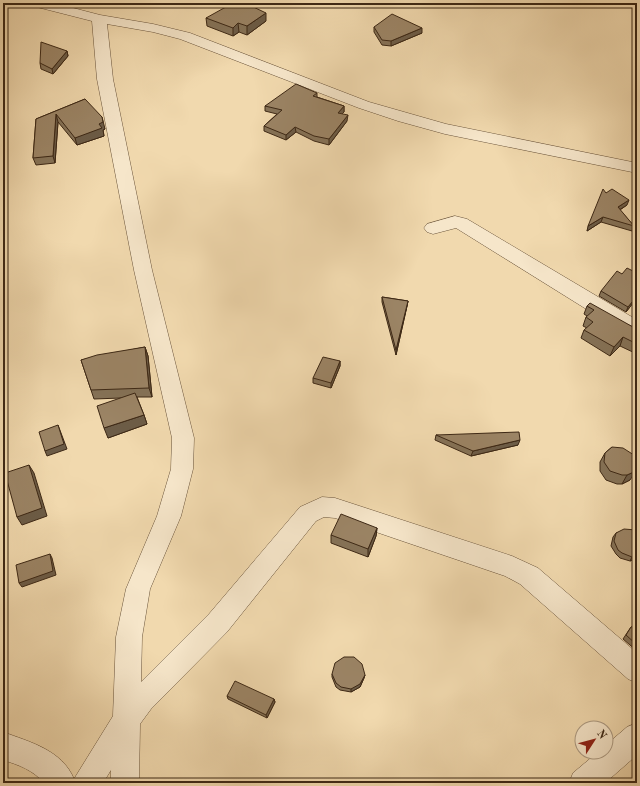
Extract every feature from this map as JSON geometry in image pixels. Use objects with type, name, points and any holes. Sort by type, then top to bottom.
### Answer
[{"type":"street","points":[[38,3],[86,12],[185,36],[364,105],[404,118],[445,129],[637,168]]},
{"type":"street","points":[[86,12],[105,79],[143,270],[183,438],[182,469],[169,516],[138,589],[129,637],[128,718],[125,783]]},
{"type":"street","points":[[433,228],[456,222],[461,223],[598,307],[637,329]]},
{"type":"street","points":[[87,783],[128,718],[142,700],[218,623],[308,514],[322,507],[335,508],[512,567],[529,576],[637,670]]},
{"type":"street","points":[[583,783],[637,738]]},
{"type":"street","points":[[3,746],[31,756],[47,765],[62,783]]},
{"type":"building","points":[[233,3],[245,3],[266,13],[247,26],[238,23],[233,28],[206,18]]},
{"type":"building","points":[[392,14],[422,28],[391,41],[382,40],[374,27]]},
{"type":"building","points":[[41,42],[67,51],[52,69],[40,63]]},
{"type":"building","points":[[296,84],[317,93],[313,96],[344,106],[338,113],[348,115],[329,139],[314,136],[295,127],[286,135],[264,126],[282,110],[265,106]]},
{"type":"building","points":[[85,99],[102,117],[103,122],[99,124],[102,128],[75,138],[56,114],[53,156],[33,158],[36,119]]},
{"type":"building","points":[[603,189],[606,193],[612,189],[629,200],[618,207],[634,226],[603,217],[588,226]]},
{"type":"building","points":[[627,268],[637,273],[637,296],[628,307],[601,291],[617,271],[622,274]]},
{"type":"building","points":[[382,297],[408,301],[396,350]]},
{"type":"building","points":[[590,303],[637,328],[637,344],[623,337],[614,347],[584,330],[593,322],[586,317],[594,310],[587,306]]},
{"type":"building","points":[[145,347],[149,388],[91,390],[81,360],[97,355]]},
{"type":"building","points":[[323,357],[340,361],[331,383],[313,378]]},
{"type":"building","points":[[135,393],[144,415],[104,428],[97,406]]},
{"type":"building","points":[[58,425],[64,444],[45,451],[39,432]]},
{"type":"building","points":[[519,432],[520,440],[473,451],[436,435]]},
{"type":"building","points":[[612,447],[623,448],[637,457],[636,471],[627,475],[622,475],[610,471],[604,462],[605,453]]},
{"type":"building","points":[[29,465],[42,508],[17,517],[5,473]]},
{"type":"building","points":[[341,514],[377,528],[368,549],[331,535]]},
{"type":"building","points":[[637,525],[637,555],[632,557],[618,550],[614,541],[616,533],[624,529],[636,530]]},
{"type":"building","points":[[50,554],[53,571],[19,583],[16,565]]},
{"type":"building","points":[[637,626],[637,645],[626,635],[631,627]]},
{"type":"building","points":[[344,657],[354,657],[362,664],[365,675],[360,684],[351,689],[341,687],[336,683],[332,674],[335,663]]},
{"type":"building","points":[[235,681],[274,699],[266,715],[227,696]]}]
